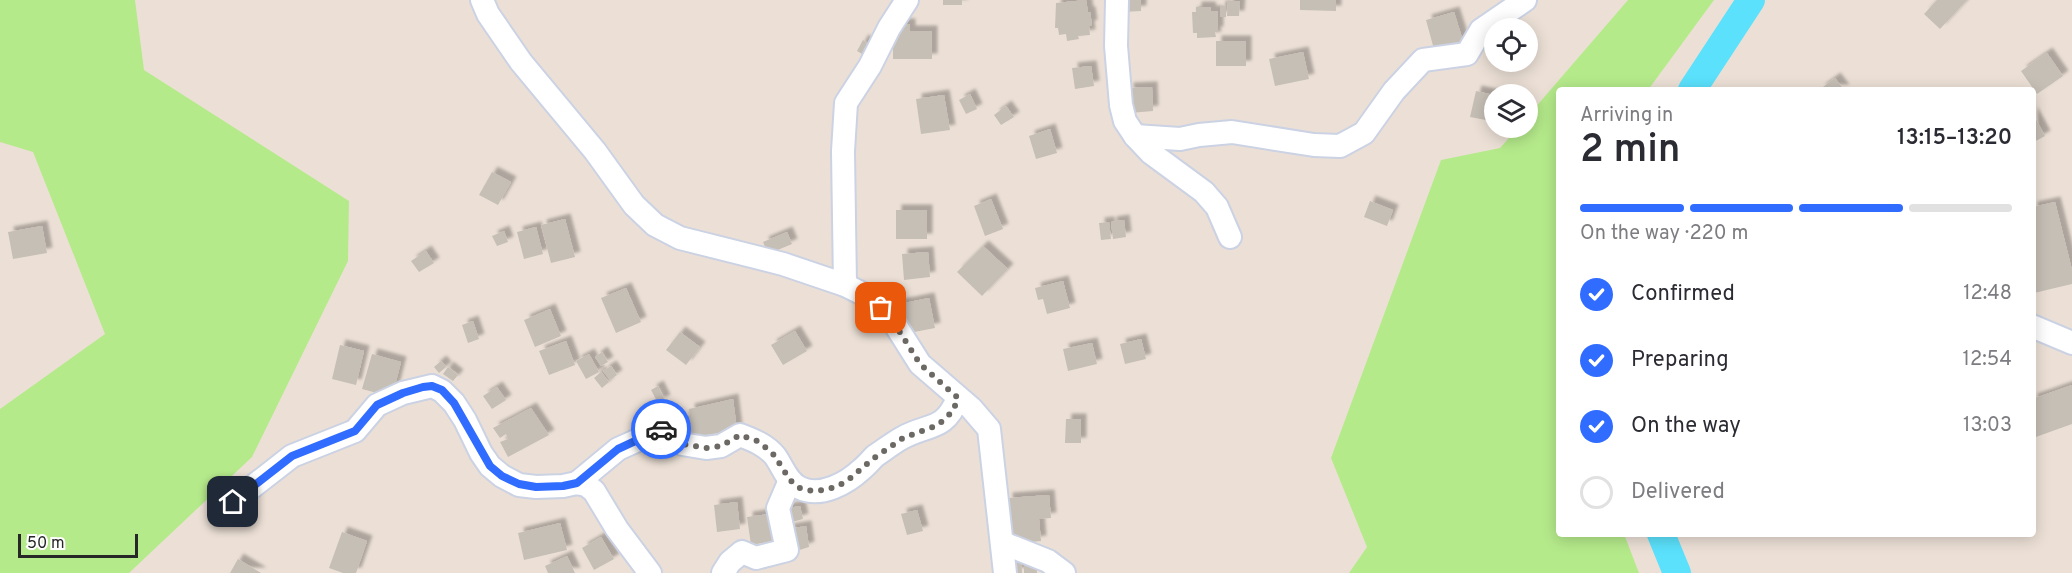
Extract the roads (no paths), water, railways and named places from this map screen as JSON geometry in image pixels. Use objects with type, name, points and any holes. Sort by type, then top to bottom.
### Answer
[{"type":"street","points":[[482,0],[488,14],[521,62],[595,151],[634,205],[655,225],[680,238],[783,264],[845,285],[861,293],[881,308],[896,326],[920,364],[971,408],[989,429],[1005,573]]},
{"type":"street","points":[[845,285],[843,151],[846,104],[870,66],[889,27],[907,0]]},
{"type":"street","points":[[1118,0],[1116,46],[1121,105],[1125,121],[1151,153],[1204,192],[1217,207],[1230,237]]},
{"type":"street","points":[[1135,136],[1180,139],[1232,132],[1314,145],[1340,146],[1364,133],[1394,91],[1423,60],[1467,54],[1481,30],[1525,0]]},
{"type":"street","points":[[2036,328],[2072,344]]},
{"type":"street","points":[[233,502],[292,456],[355,431],[377,405],[403,393],[432,386],[442,390],[454,403],[481,453],[490,466],[502,476],[519,484],[536,487],[577,483],[586,485],[594,491],[617,529],[650,573]]},
{"type":"street","points":[[577,483],[618,449],[667,427],[682,444],[706,448],[721,446],[740,435],[757,441],[774,455],[790,480],[800,488],[812,491],[838,486],[903,438],[938,425],[953,411],[958,398]]},
{"type":"street","points":[[723,573],[730,562],[742,552],[756,558],[787,550],[778,508],[790,480]]},
{"type":"street","points":[[1003,543],[1048,561],[1064,573]]},
{"type":"waterway","points":[[1694,87],[1751,0]]},
{"type":"waterway","points":[[1662,537],[1677,573]]}]
